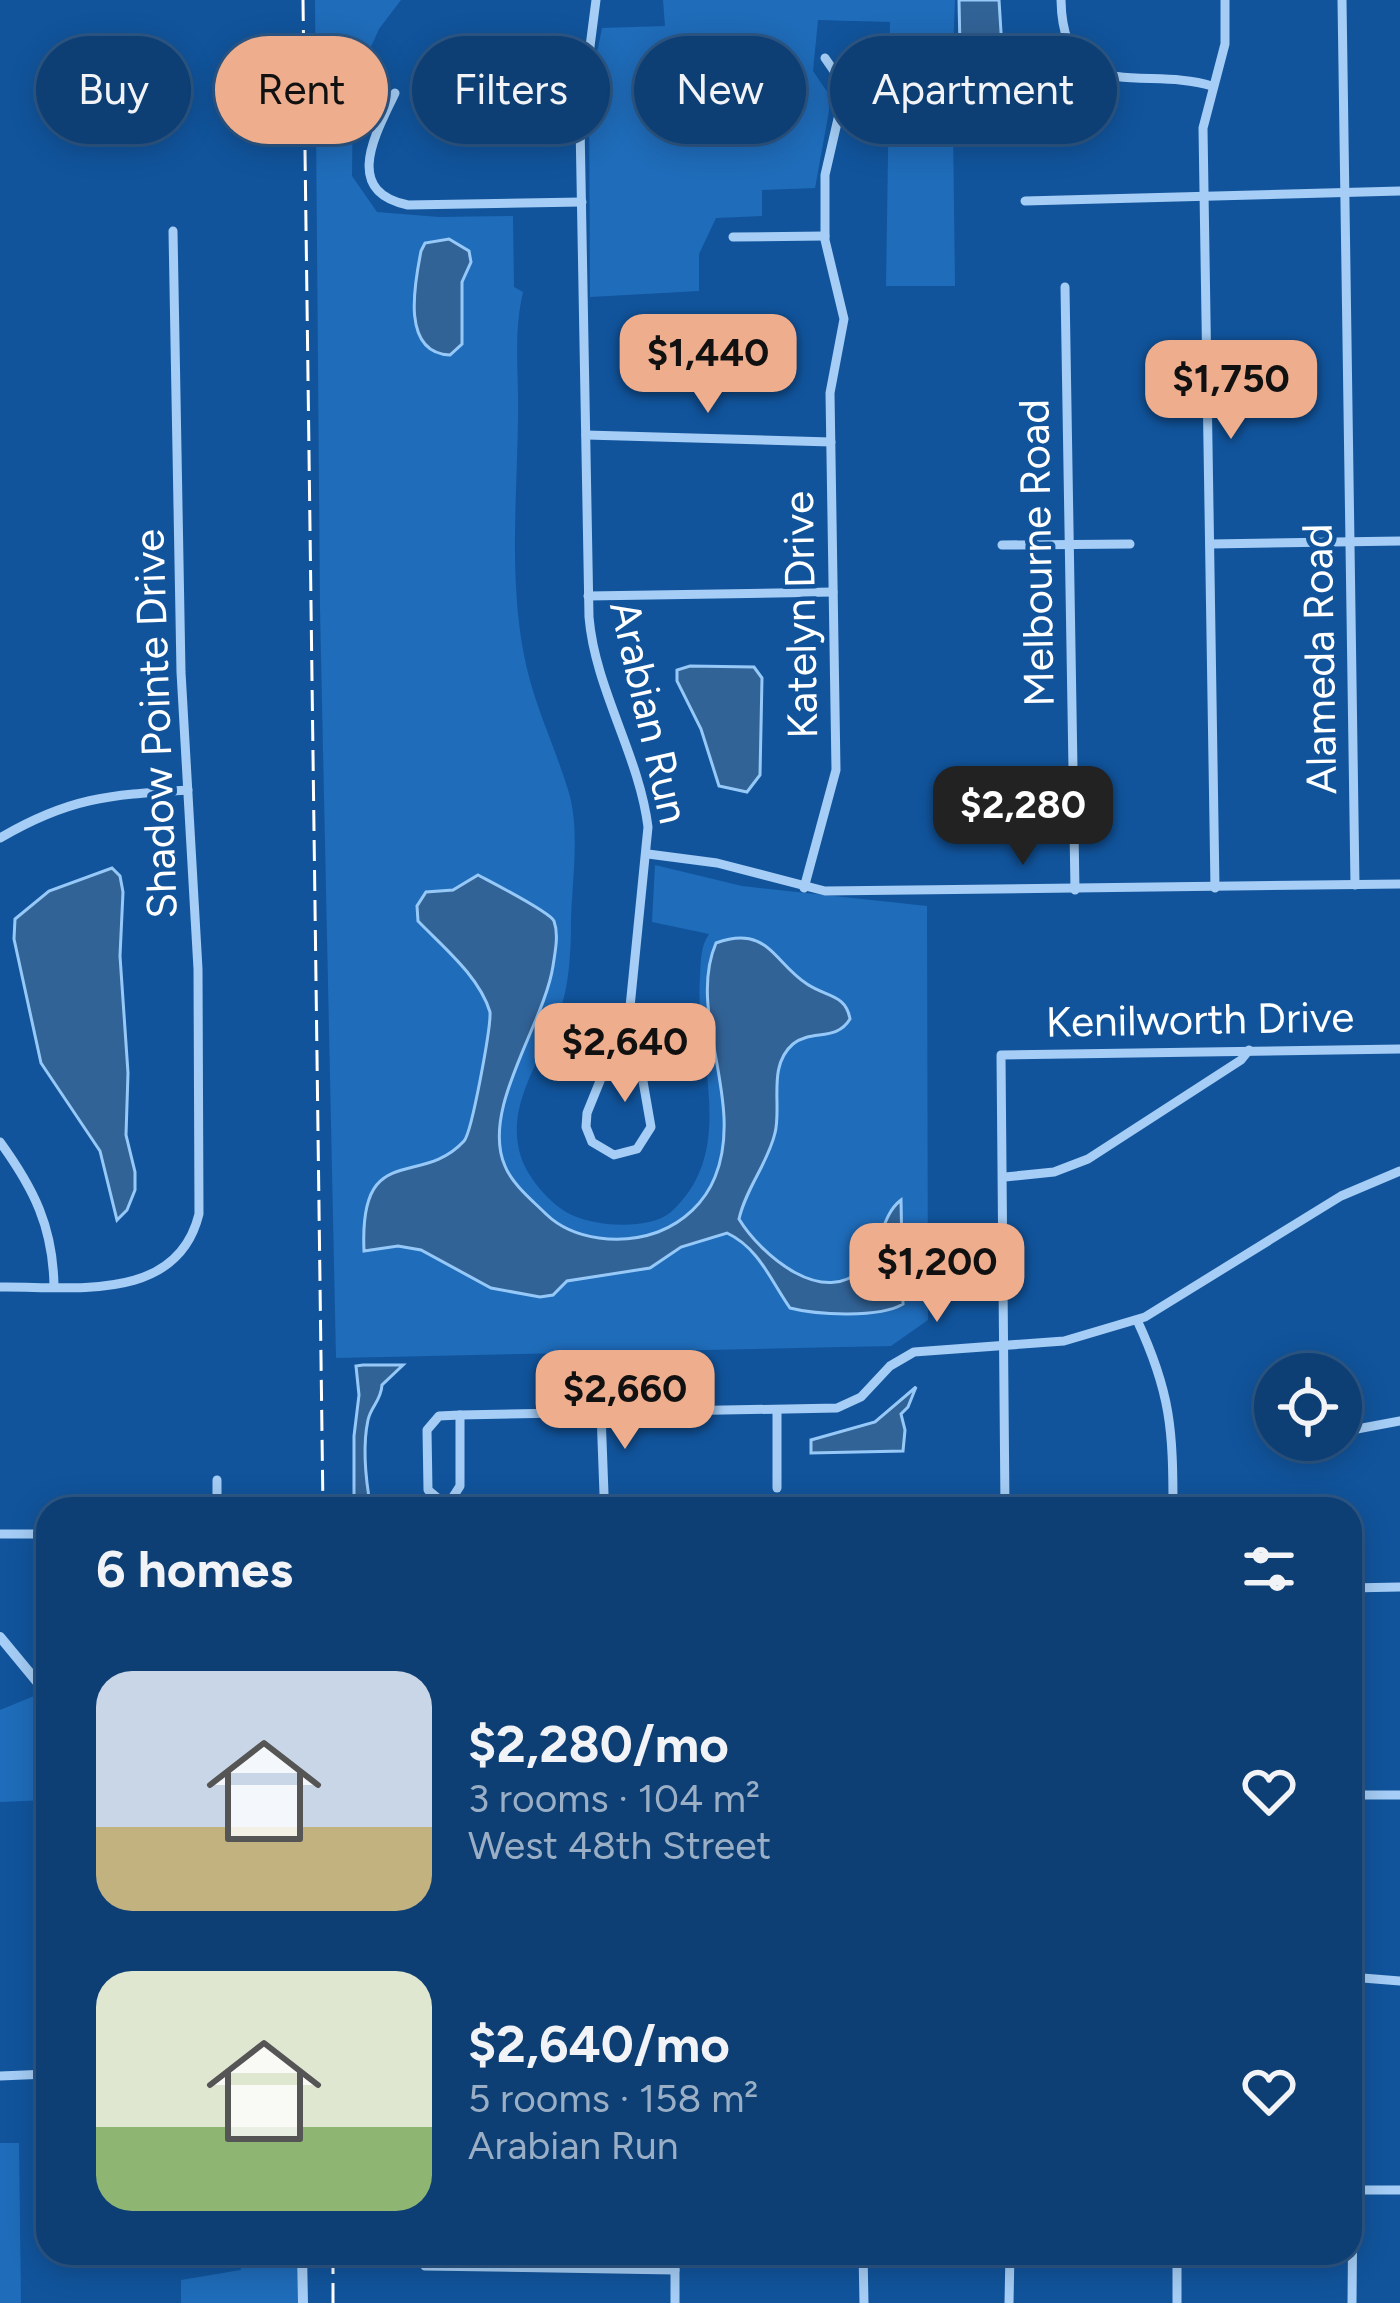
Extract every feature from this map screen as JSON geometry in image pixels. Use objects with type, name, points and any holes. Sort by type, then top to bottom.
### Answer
[{"type":"street","name":"Arabian Run","points":[[596,0],[581,104],[588,596],[594,649],[646,808],[648,854],[631,1006],[651,1127],[637,1149],[614,1155],[592,1142],[586,1115],[631,1006]]},
{"type":"street","points":[[1061,0],[1065,38],[1093,71],[1117,79],[1181,79],[1212,86]]},
{"type":"street","points":[[1215,888],[1203,124],[1225,44],[1225,0]]},
{"type":"street","name":"Alameda Road","points":[[1342,0],[1355,885]]},
{"type":"street","name":"Katelyn Drive","points":[[804,888],[836,772],[830,389],[844,319],[825,236],[825,175],[840,110],[836,74],[825,58]]},
{"type":"street","points":[[395,93],[370,148],[368,165],[377,189],[395,202],[582,202]]},
{"type":"street","points":[[1024,201],[1400,191]]},
{"type":"street","name":"Shadow Pointe Drive","points":[[54,1286],[126,1284],[148,1278],[183,1251],[199,1214],[198,969],[182,676],[173,231]]},
{"type":"street","points":[[733,237],[825,236]]},
{"type":"street","name":"Melbourne Road","points":[[1065,287],[1075,890]]},
{"type":"street","points":[[586,435],[831,442]]},
{"type":"street","points":[[1210,544],[1400,541]]},
{"type":"street","points":[[1002,545],[1130,544]]},
{"type":"street","points":[[588,596],[833,592]]},
{"type":"street","points":[[0,838],[37,817],[85,799],[188,790]]},
{"type":"street","points":[[648,854],[717,863],[804,888],[927,893],[1400,884]]},
{"type":"street","name":"Kenilworth Drive","points":[[1005,1177],[1001,1055],[1400,1049]]},
{"type":"street","points":[[1005,1497],[1005,1177],[1054,1172],[1088,1159],[1241,1060],[1249,1050]]},
{"type":"street","points":[[0,1142],[31,1186],[46,1218],[54,1286],[0,1287]]},
{"type":"street","points":[[435,1497],[428,1490],[428,1430],[439,1416],[829,1409],[852,1403],[890,1366],[914,1352],[1064,1341],[1137,1320],[1179,1299],[1342,1196],[1400,1171]]},
{"type":"street","points":[[1137,1320],[1168,1396],[1173,1497]]},
{"type":"street","points":[[777,1410],[777,1488]]},
{"type":"street","points":[[602,1413],[604,1493]]},
{"type":"street","points":[[453,1497],[460,1489],[460,1415]]},
{"type":"street","points":[[1362,1428],[1400,1421]]},
{"type":"street","points":[[217,1480],[217,1497]]},
{"type":"street","points":[[0,1534],[36,1534]]},
{"type":"street","points":[[1362,1588],[1400,1587]]},
{"type":"street","points":[[0,1637],[36,1680]]},
{"type":"street","points":[[1362,1795],[1400,1795]]},
{"type":"street","points":[[1362,1978],[1400,1981]]},
{"type":"street","points":[[0,2075],[36,2074]]},
{"type":"street","points":[[1362,2190],[1400,2190]]},
{"type":"street","points":[[302,2265],[302,2303]]},
{"type":"street","points":[[675,2265],[675,2303]]},
{"type":"street","points":[[863,2265],[863,2303]]},
{"type":"street","points":[[1010,2265],[1010,2303]]},
{"type":"street","points":[[1177,2265],[1177,2303]]},
{"type":"street","points":[[1352,2265],[1352,2303]]},
{"type":"street","points":[[425,2266],[675,2270]]},
{"type":"shaded area","points":[[315,0],[401,0],[376,36],[315,36]]},
{"type":"shaded area","points":[[663,0],[955,0],[954,36],[890,36],[890,22],[818,20],[813,71],[828,93],[829,111],[815,188],[762,190],[762,216],[716,218],[699,254],[699,291],[590,297],[589,144],[610,144],[610,36],[600,36],[602,28],[665,26]]},
{"type":"shaded area","points":[[959,0],[999,0],[1001,36],[960,36]]},
{"type":"shaded area","points":[[316,144],[352,144],[352,176],[377,212],[513,216],[514,287],[523,292],[517,339],[519,626],[533,690],[569,793],[575,840],[567,984],[518,1114],[524,1165],[539,1188],[566,1212],[619,1225],[649,1222],[671,1212],[692,1187],[704,1160],[709,1100],[700,977],[702,949],[709,934],[652,922],[655,865],[742,886],[927,906],[928,1320],[891,1346],[336,1358],[320,609]]},
{"type":"shaded area","points":[[888,144],[953,144],[955,286],[886,286]]},
{"type":"shaded area","points":[[449,239],[469,251],[471,262],[462,282],[462,344],[450,355],[424,342],[414,314],[421,251],[425,243]]},
{"type":"shaded area","points":[[754,667],[762,678],[760,775],[747,792],[719,786],[701,729],[677,681],[677,670]]},
{"type":"shaded area","points":[[112,868],[120,876],[123,892],[120,956],[128,1073],[126,1135],[135,1172],[135,1190],[117,1220],[100,1151],[41,1063],[14,939],[15,919],[49,891]]},
{"type":"shaded area","points":[[478,875],[542,911],[555,926],[556,949],[547,989],[501,1119],[505,1166],[529,1198],[570,1230],[614,1239],[658,1232],[699,1203],[715,1177],[723,1148],[709,970],[716,943],[748,938],[769,948],[807,984],[840,1000],[850,1019],[838,1030],[800,1040],[785,1053],[778,1075],[775,1133],[739,1219],[778,1261],[813,1280],[831,1283],[865,1266],[889,1214],[901,1200],[903,1304],[848,1314],[790,1308],[756,1256],[727,1233],[681,1247],[650,1268],[567,1281],[553,1295],[540,1297],[491,1288],[421,1250],[398,1246],[364,1251],[365,1216],[371,1193],[382,1180],[447,1155],[467,1133],[490,1012],[469,974],[418,921],[417,906],[426,892],[453,890]]},
{"type":"shaded area","points":[[403,1365],[382,1385],[368,1420],[365,1465],[369,1497],[354,1497],[356,1366]]},
{"type":"shaded area","points":[[916,1387],[901,1414],[903,1451],[811,1453],[811,1440],[875,1422]]},
{"type":"shaded area","points":[[36,1698],[36,1800],[0,1802],[0,1710]]},
{"type":"shaded area","points":[[0,2143],[19,2143],[21,2303],[0,2303]]},
{"type":"shaded area","points":[[240,2265],[302,2265],[303,2303],[181,2303],[181,2280],[241,2270]]},
{"type":"railway","points":[[303,0],[323,1497]]},
{"type":"railway","points":[[333,2265],[333,2303]]}]
